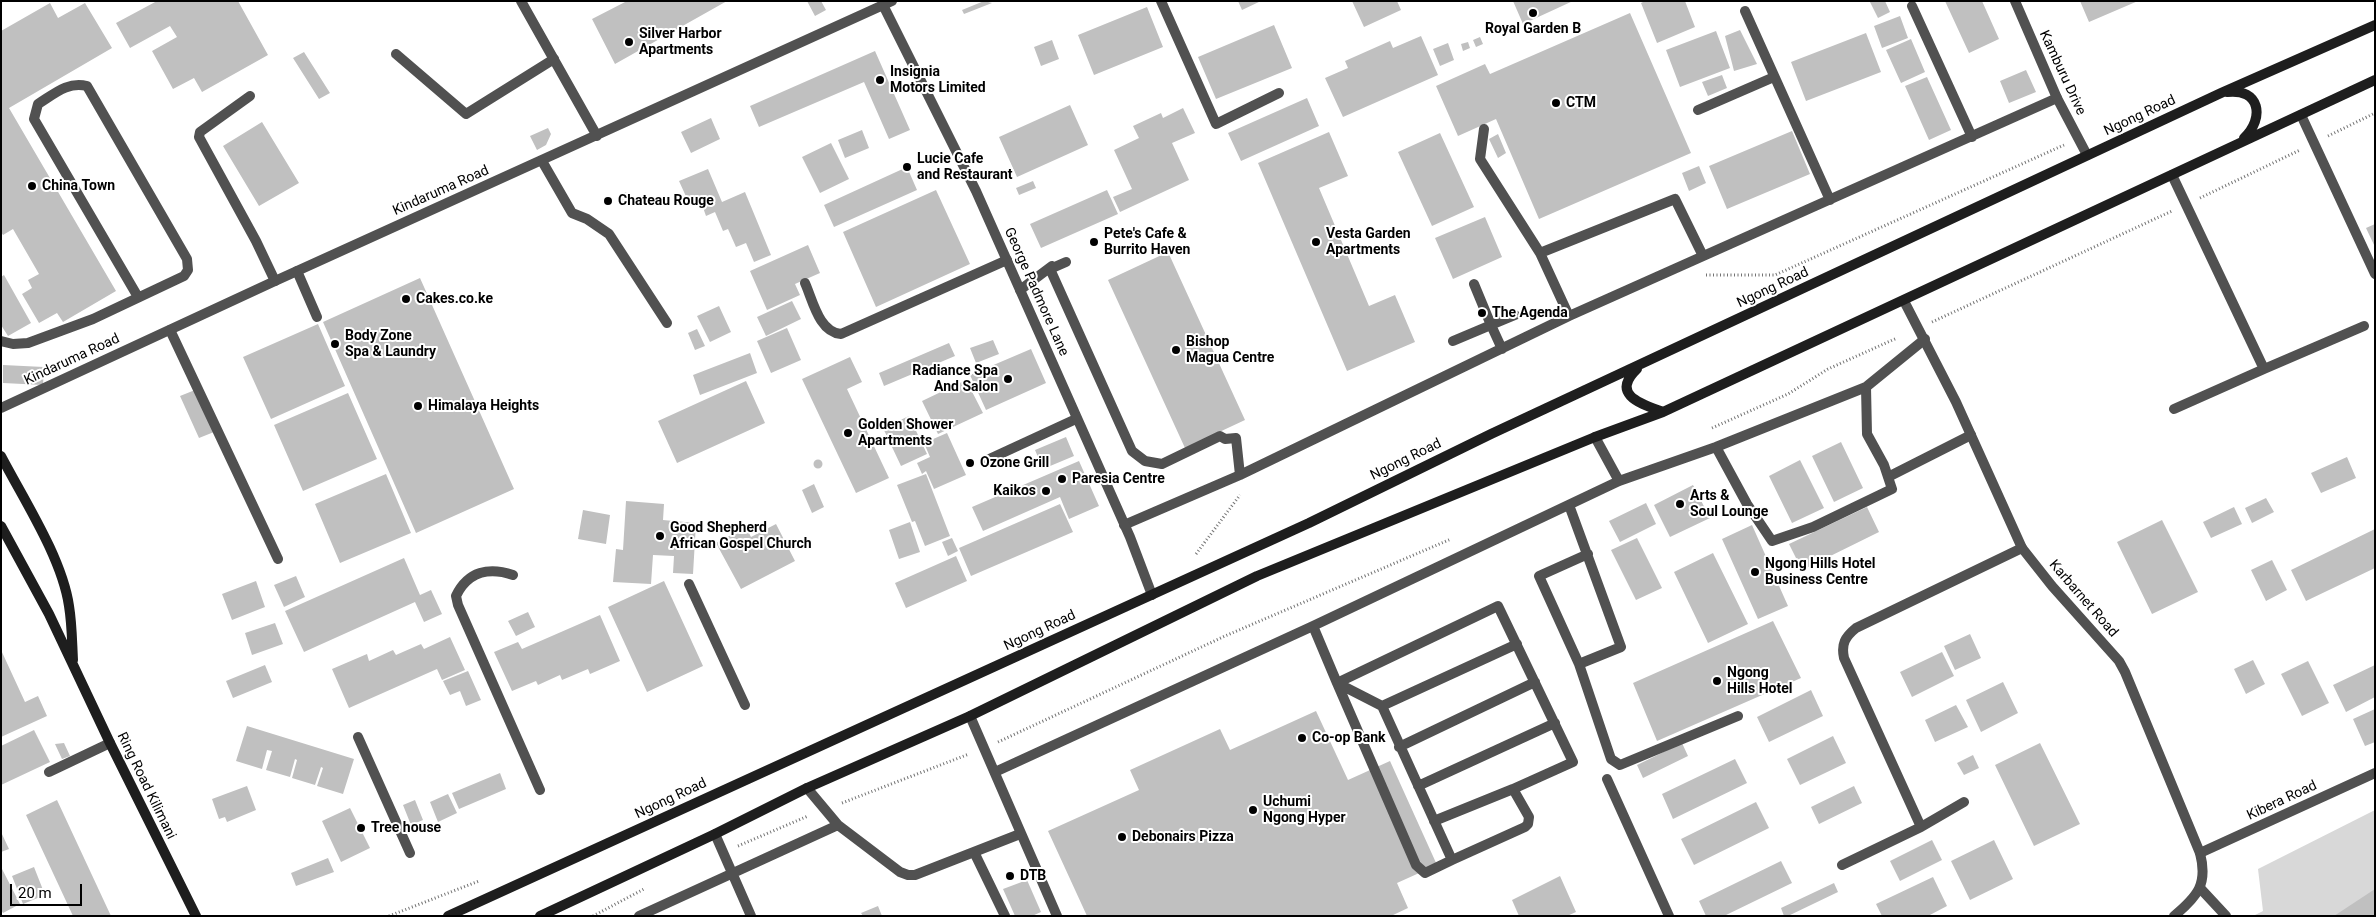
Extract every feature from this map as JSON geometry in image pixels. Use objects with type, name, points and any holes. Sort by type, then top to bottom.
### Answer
[{"type":"main road","name":"Ngong Road","points":[[448,916],[1309,523],[1642,364],[2221,93],[2375,25]]},
{"type":"main road","points":[[540,916],[552,913],[807,788],[970,716],[1256,576],[1595,437],[1663,412],[2375,80]]},
{"type":"main road","points":[[2221,93],[2238,91],[2253,100],[2258,111],[2257,121],[2252,130],[2238,144]]},
{"type":"main road","points":[[1642,364],[1630,376],[1627,382],[1628,394],[1632,399],[1663,412]]},
{"type":"main road","name":"Ring Road Kilimani","points":[[1,456],[53,556],[62,580],[69,605],[74,667]]},
{"type":"main road","name":"Ring Road Kilimani","points":[[1,526],[49,614],[110,743],[196,916]]},
{"type":"street","points":[[521,1],[597,136]]},
{"type":"street","points":[[1161,1],[1216,124],[1279,93]]},
{"type":"street","name":"Kamburu Drive","points":[[2015,1],[2057,98],[2087,156]]},
{"type":"street","name":"Kindaruma Road","points":[[1,408],[275,281],[888,3]]},
{"type":"street","name":"George Padmore Lane","points":[[888,3],[976,191],[1124,525],[1152,595]]},
{"type":"street","points":[[1912,6],[1972,136]]},
{"type":"street","points":[[1745,11],[1830,200]]},
{"type":"street","points":[[396,54],[466,114],[554,59]]},
{"type":"street","points":[[1698,110],[1774,77]]},
{"type":"street","points":[[1,341],[13,344],[28,343],[93,319],[184,276],[188,270],[187,259],[87,86],[77,83],[67,86],[38,104],[34,119],[138,297]]},
{"type":"street","points":[[250,96],[200,132],[199,137],[256,241],[275,281]]},
{"type":"street","points":[[1124,525],[1240,476],[1569,316],[2057,98]]},
{"type":"street","points":[[2301,114],[2375,274]]},
{"type":"street","points":[[1484,129],[1480,159],[1540,253],[1569,316]]},
{"type":"street","points":[[542,161],[572,213],[587,219],[609,234],[667,324]]},
{"type":"street","points":[[2172,174],[2264,369]]},
{"type":"street","points":[[1540,253],[1675,199],[1704,256]]},
{"type":"street","points":[[805,283],[825,328],[832,333],[841,334],[1006,260]]},
{"type":"street","points":[[1050,269],[1066,262]]},
{"type":"street","points":[[1020,290],[1052,266],[1050,269],[1132,451],[1145,461],[1162,464],[1220,436],[1224,439],[1236,438],[1240,476]]},
{"type":"street","points":[[298,271],[317,317]]},
{"type":"street","points":[[1474,284],[1502,349]]},
{"type":"street","name":"Karbarnet Road","points":[[1904,301],[1925,339],[1971,435],[2022,548],[2125,672],[2200,853],[2204,871],[2200,888]]},
{"type":"street","points":[[1453,341],[1515,315]]},
{"type":"street","points":[[2174,409],[2364,326]]},
{"type":"street","points":[[170,330],[278,559]]},
{"type":"street","points":[[995,772],[1313,626],[1619,481],[1716,447],[1866,387],[1925,339]]},
{"type":"street","points":[[1716,447],[1747,504],[1772,542],[1813,527],[1892,488],[1867,434],[1866,387]]},
{"type":"street","points":[[985,461],[1076,419]]},
{"type":"street","points":[[1888,477],[1971,435]]},
{"type":"street","points":[[1595,437],[1619,481]]},
{"type":"street","points":[[1569,505],[1622,647],[1580,664]]},
{"type":"street","points":[[1920,827],[1844,658],[1842,647],[1847,636],[1856,628],[2022,548]]},
{"type":"street","points":[[1588,554],[1539,576],[1580,664],[1611,759],[1620,765],[1738,716]]},
{"type":"street","points":[[513,575],[496,570],[479,573],[464,581],[456,596],[458,605],[540,790]]},
{"type":"street","points":[[689,584],[745,705]]},
{"type":"street","points":[[1337,683],[1498,606],[1573,762],[1434,821]]},
{"type":"street","points":[[1313,626],[1416,866],[1425,873],[1519,830],[1528,824],[1529,817],[1513,789]]},
{"type":"street","points":[[1382,706],[1517,644]]},
{"type":"street","points":[[1399,747],[1535,682]]},
{"type":"street","points":[[1337,683],[1382,706],[1452,860]]},
{"type":"street","points":[[970,716],[1056,916]]},
{"type":"street","points":[[1418,786],[1555,723]]},
{"type":"street","points":[[358,736],[410,852]]},
{"type":"street","points":[[49,772],[110,743]]},
{"type":"street","name":"Kibera Road","points":[[2200,853],[2375,773]]},
{"type":"street","points":[[1607,779],[1669,916]]},
{"type":"street","points":[[807,788],[838,825],[900,872],[908,875],[915,875],[1020,834]]},
{"type":"street","points":[[1842,865],[1920,827],[1964,802]]},
{"type":"street","points":[[639,916],[838,825]]},
{"type":"street","points":[[716,834],[751,916]]},
{"type":"street","points":[[974,852],[1005,916]]},
{"type":"street","points":[[2174,916],[2191,902],[2200,888],[2226,916]]},
{"type":"path","points":[[1709,429],[1788,394],[1828,369],[2186,205],[2375,113]]},
{"type":"path","points":[[1697,275],[1775,275],[2078,138]]},
{"type":"path","points":[[1188,559],[1196,555],[1243,490]]},
{"type":"path","points":[[723,852],[825,809],[984,748],[1225,636],[1452,539]]},
{"type":"path","points":[[389,916],[480,880]]},
{"type":"path","points":[[593,916],[644,888]]},
{"type":"shaded area","points":[[2375,810],[2375,916],[2253,916],[2263,911],[2258,869]]},
{"type":"building","points":[[157,1],[238,1],[268,55],[202,92],[194,78],[173,89],[152,51],[177,37],[170,26],[130,48],[116,23]]},
{"type":"building","name":"Silver Harbor Apartments","points":[[627,1],[727,1],[615,64],[592,19]]},
{"type":"building","points":[[807,1],[821,1],[826,10],[815,16]]},
{"type":"building","points":[[984,1],[992,3],[964,14],[962,10]]},
{"type":"building","points":[[1238,1],[1261,1],[1242,10]]},
{"type":"building","points":[[1352,1],[1397,1],[1401,10],[1364,27]]},
{"type":"building","name":"Royal Garden B","points":[[1513,1],[1573,1],[1523,24]]},
{"type":"building","points":[[1645,1],[1685,1],[1695,27],[1657,43],[1641,3]]},
{"type":"building","points":[[1885,1],[1890,12],[1878,18],[1870,2]]},
{"type":"building","points":[[1945,1],[1982,1],[1999,39],[1969,53]]},
{"type":"building","points":[[2080,1],[2138,1],[2089,22]]},
{"type":"building","points":[[50,3],[58,18],[85,3],[112,48],[9,108],[116,291],[63,322],[57,313],[39,323],[22,294],[32,288],[28,280],[39,274],[13,229],[3,235],[1,232],[1,31]]},
{"type":"building","points":[[1147,7],[1163,47],[1094,75],[1078,35]]},
{"type":"building","name":"CTM","points":[[1630,13],[1691,153],[1539,219],[1496,119],[1458,136],[1436,86],[1485,64],[1490,74]]},
{"type":"building","points":[[1900,16],[1908,38],[1882,48],[1874,26]]},
{"type":"building","points":[[1274,25],[1292,68],[1216,99],[1198,57]]},
{"type":"building","points":[[1740,30],[1757,64],[1734,71],[1725,36]]},
{"type":"building","points":[[1716,31],[1730,68],[1680,87],[1666,50]]},
{"type":"building","points":[[1866,33],[1881,72],[1806,101],[1791,62]]},
{"type":"building","points":[[1421,36],[1438,75],[1343,117],[1325,78],[1348,68],[1345,61],[1390,41],[1393,48]]},
{"type":"building","points":[[1480,37],[1483,44],[1476,47],[1473,40]]},
{"type":"building","points":[[1911,39],[1925,72],[1901,83],[1886,50]]},
{"type":"building","points":[[1052,40],[1059,59],[1041,66],[1034,47]]},
{"type":"building","points":[[1468,42],[1470,48],[1463,51],[1461,44]]},
{"type":"building","points":[[1448,43],[1454,60],[1440,66],[1433,49]]},
{"type":"building","points":[[875,51],[910,130],[889,139],[864,82],[759,127],[750,106]]},
{"type":"building","points":[[304,52],[330,93],[319,99],[293,58]]},
{"type":"building","points":[[2026,70],[2036,92],[2009,103],[2000,81]]},
{"type":"building","points":[[1722,75],[1727,88],[1708,96],[1702,82]]},
{"type":"building","points":[[1927,77],[1951,130],[1929,140],[1905,86]]},
{"type":"building","points":[[1307,98],[1319,126],[1241,161],[1228,133]]},
{"type":"building","points":[[1070,105],[1088,145],[1017,177],[999,137]]},
{"type":"building","points":[[1183,108],[1195,133],[1172,143],[1189,180],[1120,212],[1113,197],[1132,189],[1114,150],[1139,138],[1133,126],[1161,113],[1163,118]]},
{"type":"building","points":[[711,118],[720,139],[691,153],[681,132]]},
{"type":"building","points":[[262,122],[299,183],[259,206],[223,146]]},
{"type":"building","points":[[548,128],[551,134],[546,145],[537,150],[530,136]]},
{"type":"building","points":[[862,130],[869,148],[845,158],[838,140]]},
{"type":"building","points":[[1792,131],[1810,174],[1727,209],[1709,166]]},
{"type":"building","name":"Vesta Garden Apartments","points":[[1329,132],[1348,176],[1319,188],[1369,306],[1395,295],[1415,342],[1347,371],[1258,163]]},
{"type":"building","points":[[1440,133],[1474,207],[1432,226],[1398,152]]},
{"type":"building","points":[[1498,134],[1506,153],[1498,158],[1489,139]]},
{"type":"building","points":[[831,143],[849,179],[820,193],[802,157]]},
{"type":"building","points":[[1699,166],[1706,183],[1689,191],[1682,173]]},
{"type":"building","points":[[907,167],[917,190],[834,227],[824,205]]},
{"type":"building","points":[[708,169],[722,202],[745,192],[771,255],[754,262],[746,243],[736,247],[728,229],[723,231],[715,212],[706,216],[700,199],[689,203],[679,181]]},
{"type":"building","points":[[1033,181],[1036,188],[1019,195],[1016,188]]},
{"type":"building","points":[[936,190],[970,264],[876,307],[843,232]]},
{"type":"building","points":[[1107,190],[1118,214],[1041,248],[1030,224]]},
{"type":"building","points":[[626,192],[630,200],[623,203],[619,195]]},
{"type":"building","points":[[1485,217],[1502,257],[1453,279],[1435,238]]},
{"type":"building","points":[[2375,224],[2375,247],[2366,228]]},
{"type":"building","points":[[808,245],[820,273],[795,284],[800,295],[767,310],[750,271]]},
{"type":"building","name":"Bishop Magua Centre","points":[[1168,252],[1245,420],[1185,448],[1108,280]]},
{"type":"building","points":[[4,275],[31,323],[8,336],[1,325],[1,277]]},
{"type":"building","name":"Himalaya Heights","points":[[420,278],[514,489],[416,533],[323,322]]},
{"type":"building","points":[[792,301],[801,319],[766,336],[757,317]]},
{"type":"building","points":[[719,306],[731,332],[710,342],[697,316]]},
{"type":"building","points":[[318,324],[345,386],[271,419],[243,357]]},
{"type":"building","points":[[787,328],[801,360],[771,373],[757,341]]},
{"type":"building","points":[[697,329],[705,346],[695,350],[688,333]]},
{"type":"building","points":[[993,340],[999,354],[976,363],[970,348]]},
{"type":"building","points":[[949,343],[955,356],[884,386],[879,373]]},
{"type":"building","name":"Radiance Spa And Salon","points":[[1031,349],[1046,383],[986,410],[970,375]]},
{"type":"building","points":[[750,353],[757,373],[700,395],[693,375]]},
{"type":"building","name":"Golden Shower Apartments","points":[[850,357],[862,382],[847,389],[889,478],[856,493],[802,379]]},
{"type":"building","points":[[3,365],[44,367],[43,385],[3,383]]},
{"type":"building","points":[[966,380],[983,413],[938,434],[922,401]]},
{"type":"building","points":[[746,381],[765,423],[677,463],[658,421]]},
{"type":"building","points":[[195,390],[214,432],[199,438],[180,396]]},
{"type":"building","points":[[348,393],[377,459],[303,491],[274,425]]},
{"type":"building","points":[[909,416],[927,454],[901,466],[883,428]]},
{"type":"building","points":[[947,433],[966,475],[934,489],[926,471],[922,474],[917,463],[930,457],[924,443]]},
{"type":"building","points":[[1066,437],[1074,456],[1043,469],[1035,450]]},
{"type":"building","points":[[1841,442],[1863,488],[1834,502],[1812,456]]},
{"type":"building","points":[[2347,457],[2356,478],[2321,493],[2311,473]]},
{"type":"building","points":[[818,460],[822,464],[818,468],[814,464]]},
{"type":"building","points":[[1800,460],[1824,508],[1792,523],[1769,476]]},
{"type":"building","name":"Paresia Centre","points":[[1079,461],[1099,506],[1069,519],[1060,497],[983,531],[972,507]]},
{"type":"building","points":[[386,474],[411,533],[340,563],[315,504]]},
{"type":"building","points":[[926,474],[950,536],[925,546],[915,521],[912,522],[897,485]]},
{"type":"building","points":[[814,484],[824,507],[812,513],[802,490]]},
{"type":"building","points":[[1693,485],[1710,518],[1670,537],[1654,505]]},
{"type":"building","points":[[2266,498],[2274,512],[2252,523],[2245,508]]},
{"type":"building","name":"Good Shepherd African Gospel Church","points":[[626,501],[664,504],[663,520],[696,523],[693,574],[673,573],[674,556],[653,555],[651,584],[613,582],[616,549],[623,550]]},
{"type":"building","points":[[1646,503],[1656,524],[1620,542],[1609,521]]},
{"type":"building","points":[[1060,504],[1073,532],[971,576],[959,548]]},
{"type":"building","points":[[1867,507],[1879,532],[1802,570],[1789,544]]},
{"type":"building","points":[[2234,507],[2242,524],[2211,538],[2203,522]]},
{"type":"building","points":[[583,510],[610,515],[606,544],[578,539]]},
{"type":"building","points":[[2162,520],[2198,592],[2152,614],[2117,542]]},
{"type":"building","points":[[910,522],[920,552],[899,559],[889,530]]},
{"type":"building","points":[[776,524],[795,561],[741,589],[716,543],[746,527],[751,537]]},
{"type":"building","name":"Ngong Hills Hotel Business Centre","points":[[1752,525],[1788,606],[1758,619],[1722,539]]},
{"type":"building","points":[[2375,529],[2375,568],[2306,601],[2291,570]]},
{"type":"building","points":[[952,538],[958,551],[948,556],[942,542]]},
{"type":"building","points":[[1637,538],[1662,588],[1636,600],[1611,550]]},
{"type":"building","points":[[1713,553],[1748,624],[1708,643],[1674,572]]},
{"type":"building","points":[[956,556],[967,581],[906,608],[895,583]]},
{"type":"building","points":[[404,558],[420,595],[431,590],[442,614],[424,622],[415,602],[304,652],[285,611]]},
{"type":"building","points":[[2272,560],[2287,590],[2266,601],[2251,570]]},
{"type":"building","points":[[296,576],[305,597],[284,607],[274,585]]},
{"type":"building","points":[[256,581],[265,607],[232,620],[222,594]]},
{"type":"building","points":[[664,581],[703,666],[647,692],[608,607]]},
{"type":"building","points":[[528,612],[535,627],[516,636],[508,621]]},
{"type":"building","points":[[600,615],[620,661],[590,674],[588,669],[562,680],[560,675],[538,685],[536,681],[512,691],[494,652],[518,642],[522,649]]},
{"type":"building","name":"Ngong Hills Hotel","points":[[1773,621],[1801,678],[1657,741],[1633,683]]},
{"type":"building","points":[[275,623],[283,644],[252,655],[245,633]]},
{"type":"building","points":[[1970,634],[1981,658],[1955,670],[1944,646]]},
{"type":"building","points":[[450,637],[465,670],[442,680],[437,669],[349,708],[332,669],[367,654],[369,661],[393,650],[396,655],[421,644],[424,649]]},
{"type":"building","points":[[1,650],[25,702],[38,696],[47,716],[1,737]]},
{"type":"building","points":[[1942,652],[1954,676],[1912,697],[1900,672]]},
{"type":"building","points":[[2253,660],[2265,684],[2246,694],[2234,669]]},
{"type":"building","points":[[2308,661],[2329,703],[2302,716],[2281,674]]},
{"type":"building","points":[[265,665],[272,682],[233,698],[226,681]]},
{"type":"building","points":[[2375,665],[2375,697],[2346,712],[2333,685]]},
{"type":"building","points":[[468,671],[481,700],[466,706],[460,691],[450,695],[443,681]]},
{"type":"building","points":[[2003,682],[2018,713],[1981,732],[1966,700]]},
{"type":"building","points":[[1811,690],[1823,716],[1769,742],[1757,717]]},
{"type":"building","points":[[1956,705],[1968,727],[1935,742],[1925,720]]},
{"type":"building","points":[[2375,709],[2375,742],[2365,746],[2353,719]]},
{"type":"building","name":"Uchumi Ngong Hyper","points":[[1316,711],[1348,780],[1390,761],[1437,865],[1397,883],[1408,908],[1391,916],[1087,916],[1048,831],[1139,790],[1130,770],[1220,729],[1230,750]]},
{"type":"building","points":[[247,726],[354,759],[343,794],[317,786],[323,768],[321,767],[315,785],[292,778],[297,760],[295,759],[290,777],[266,770],[272,751],[267,750],[262,769],[236,761]]},
{"type":"building","points":[[34,730],[50,762],[1,785],[1,746]]},
{"type":"building","points":[[1833,736],[1846,763],[1800,785],[1787,759]]},
{"type":"building","points":[[64,743],[70,756],[62,759],[55,744]]},
{"type":"building","points":[[1682,743],[1688,756],[1643,778],[1637,765]]},
{"type":"building","points":[[2040,743],[2080,824],[2034,846],[1995,765]]},
{"type":"building","points":[[1973,755],[1979,768],[1964,775],[1957,763]]},
{"type":"building","points":[[1735,759],[1747,783],[1673,819],[1662,794]]},
{"type":"building","points":[[500,773],[506,789],[459,809],[452,793]]},
{"type":"building","points":[[247,786],[256,810],[227,822],[225,817],[219,819],[212,799]]},
{"type":"building","points":[[1854,786],[1862,803],[1819,824],[1811,807]]},
{"type":"building","points":[[448,794],[457,813],[438,822],[430,802]]},
{"type":"building","points":[[57,800],[111,916],[73,916],[26,815]]},
{"type":"building","points":[[415,800],[423,820],[411,825],[403,805]]},
{"type":"building","points":[[1756,802],[1769,828],[1694,865],[1681,839]]},
{"type":"building","points":[[350,808],[370,848],[341,862],[322,821]]},
{"type":"building","points":[[1,832],[9,849],[1,852]]},
{"type":"building","points":[[1932,840],[1942,860],[1900,881],[1890,861]]},
{"type":"building","points":[[1994,840],[2013,879],[1970,900],[1951,861]]},
{"type":"building","points":[[328,858],[334,872],[296,886],[291,873]]},
{"type":"building","points":[[1781,861],[1792,883],[1724,916],[1706,916],[1699,901]]},
{"type":"building","points":[[1,867],[20,904],[3,913],[1,910]]},
{"type":"building","points":[[34,867],[45,895],[23,904],[12,876]]},
{"type":"building","points":[[1560,876],[1576,912],[1567,916],[1519,916],[1512,900]]},
{"type":"building","points":[[1933,877],[1947,906],[1928,916],[1882,916],[1876,904]]},
{"type":"building","points":[[1027,880],[1041,912],[1032,916],[1015,916],[1003,889]]},
{"type":"building","points":[[1834,883],[1838,892],[1788,916],[1784,916],[1781,908]]},
{"type":"building","points":[[2375,889],[2375,916],[2334,916]]},
{"type":"building","points":[[878,906],[882,916],[863,916],[861,913]]},
{"type":"place","name":"Royal Garden B","points":[[1533,13]]},
{"type":"place","name":"Silver Harbor Apartments","points":[[629,42]]},
{"type":"place","name":"Insignia Motors Limited","points":[[880,80]]},
{"type":"place","name":"CTM","points":[[1556,103]]},
{"type":"place","name":"Lucie Cafe and Restaurant","points":[[907,167]]},
{"type":"place","name":"China Town","points":[[32,186]]},
{"type":"place","name":"Chateau Rouge","points":[[608,201]]},
{"type":"place","name":"Pete's Cafe & Burrito Haven","points":[[1094,242]]},
{"type":"place","name":"Vesta Garden Apartments","points":[[1316,242]]},
{"type":"place","name":"Cakes.co.ke","points":[[406,299]]},
{"type":"place","name":"The Agenda","points":[[1482,313]]},
{"type":"place","name":"Body Zone Spa & Laundry","points":[[335,344]]},
{"type":"place","name":"Bishop Magua Centre","points":[[1176,350]]},
{"type":"place","name":"Radiance Spa And Salon","points":[[1008,379]]},
{"type":"place","name":"Himalaya Heights","points":[[418,406]]},
{"type":"place","name":"Golden Shower Apartments","points":[[848,433]]},
{"type":"place","name":"Ozone Grill","points":[[970,463]]},
{"type":"place","name":"Paresia Centre","points":[[1062,479]]},
{"type":"place","name":"Kaikos","points":[[1046,491]]},
{"type":"place","name":"Arts & Soul Lounge","points":[[1680,504]]},
{"type":"place","name":"Good Shepherd African Gospel Church","points":[[660,536]]},
{"type":"place","name":"Ngong Hills Hotel Business Centre","points":[[1755,572]]},
{"type":"place","name":"Ngong Hills Hotel","points":[[1717,681]]},
{"type":"place","name":"Co-op Bank","points":[[1302,738]]},
{"type":"place","name":"Uchumi Ngong Hyper","points":[[1253,810]]},
{"type":"place","name":"Tree house","points":[[361,828]]},
{"type":"place","name":"Debonairs Pizza","points":[[1122,837]]},
{"type":"place","name":"DTB","points":[[1010,876]]}]
